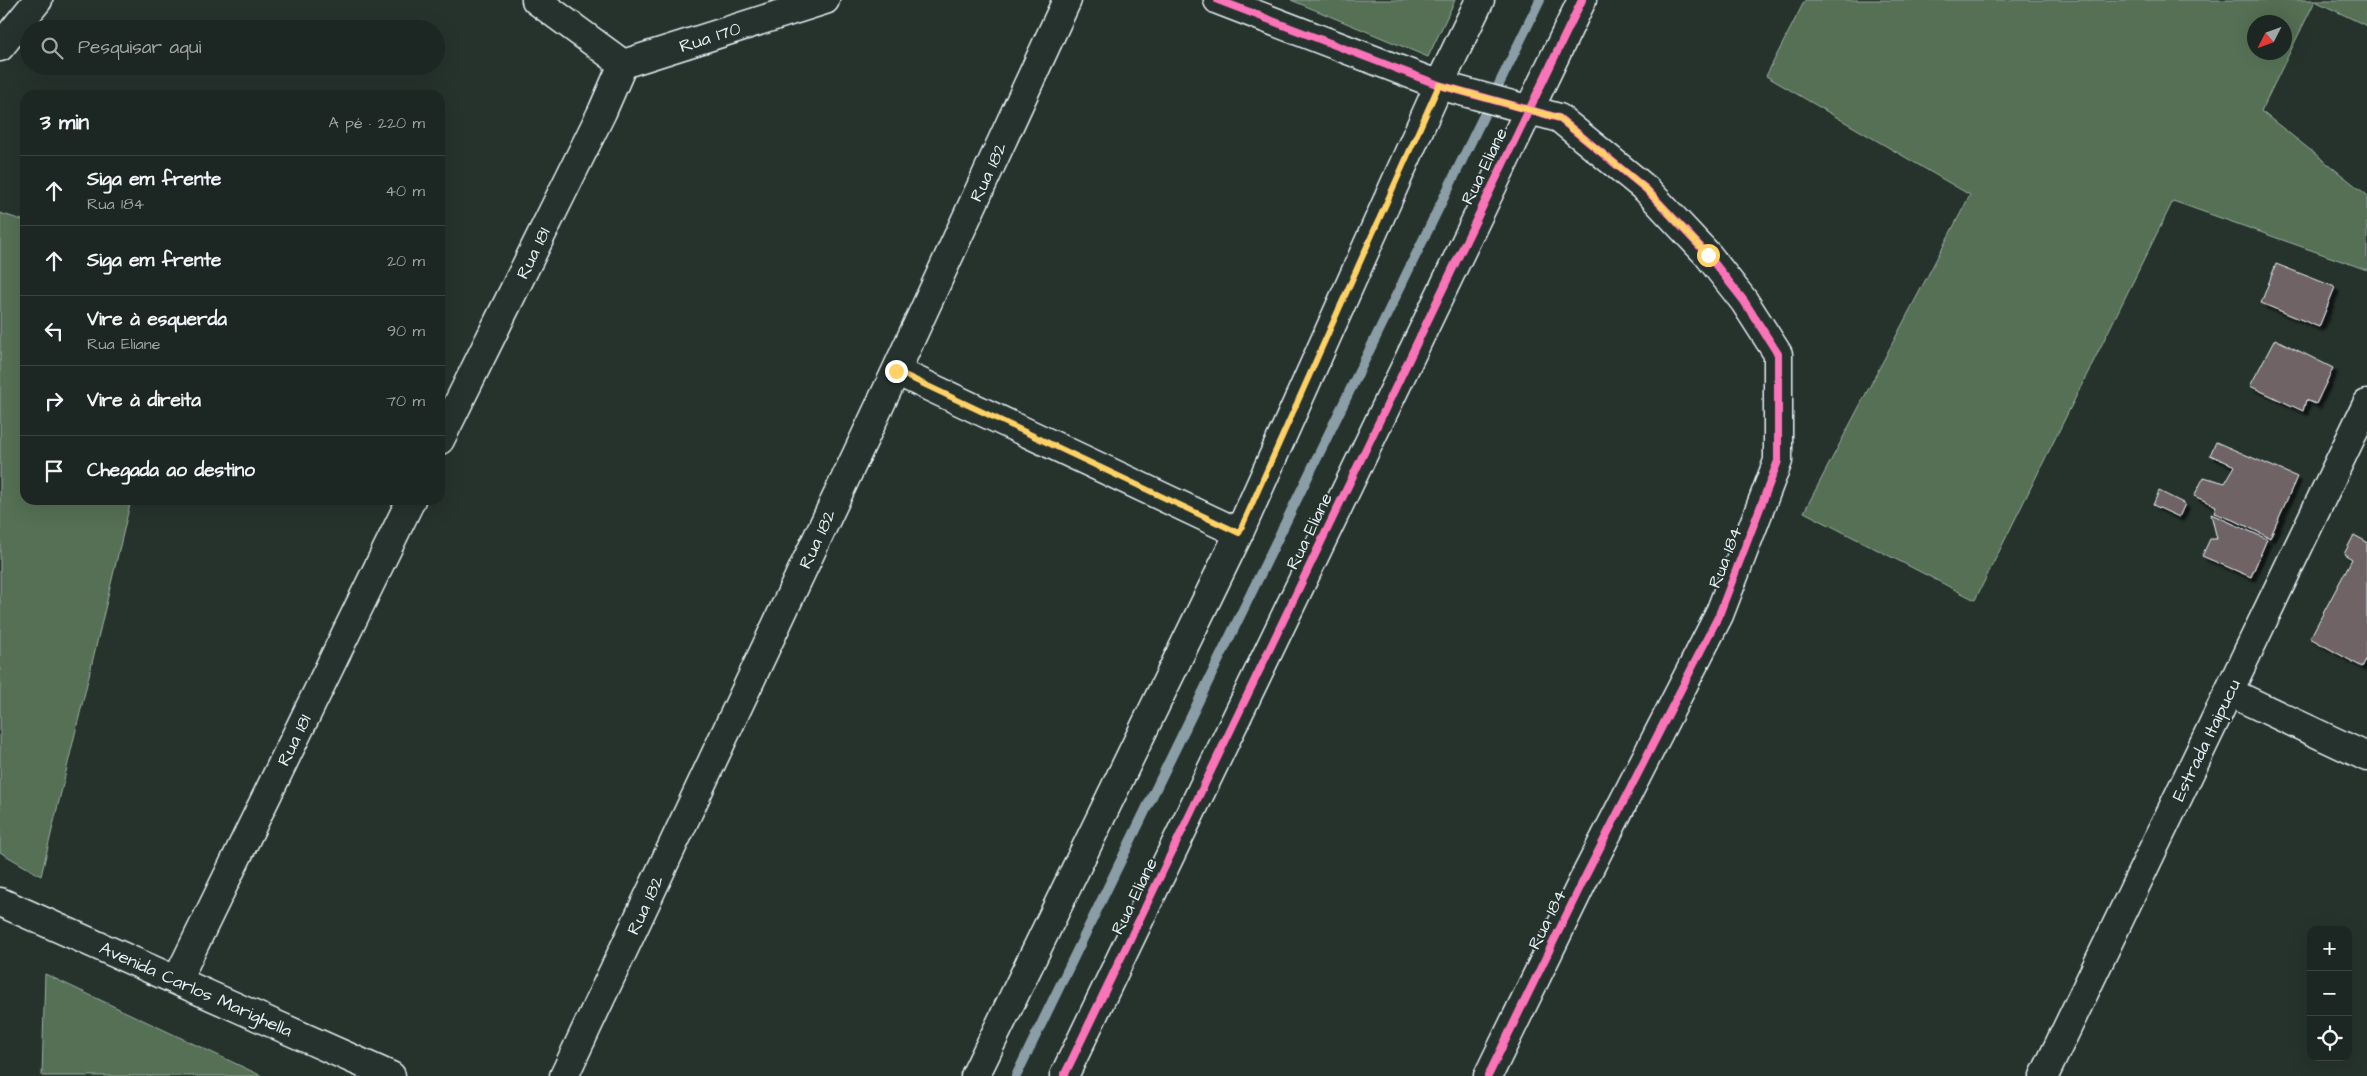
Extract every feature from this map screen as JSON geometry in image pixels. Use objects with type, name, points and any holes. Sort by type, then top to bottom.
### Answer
[{"type":"street","points":[[22,20],[38,0]]},
{"type":"street","points":[[536,0],[623,64]]},
{"type":"street","name":"Rua 170","points":[[623,64],[825,0]]},
{"type":"street","name":"Rua 182","points":[[564,1076],[896,371],[1067,0]]},
{"type":"street","name":"Rua 184","points":[[1218,0],[1439,85],[1559,118],[1646,189],[1708,255],[1744,301],[1778,354],[1778,461],[1719,615],[1585,877],[1488,1076]]},
{"type":"street","points":[[975,1076],[1239,533],[1439,85],[1480,0]]},
{"type":"street","name":"Rua Eliane","points":[[1064,1076],[1582,0]]},
{"type":"street","points":[[0,47],[20,22]]},
{"type":"street","name":"Rua 181","points":[[445,430],[602,112],[623,64]]},
{"type":"street","points":[[896,371],[1239,533]]},
{"type":"street","name":"Estrada Itaipucu","points":[[2044,1076],[2367,404]]},
{"type":"street","name":"Rua 181","points":[[177,980],[408,505]]},
{"type":"street","points":[[2229,692],[2367,757]]},
{"type":"street","name":"Avenida Carlos Marighella","points":[[0,902],[391,1076]]},
{"type":"green space","points":[[1291,0],[1455,0],[1428,57]]},
{"type":"green space","points":[[1805,0],[2367,0],[2367,26],[2315,1],[2292,48],[2292,15],[2247,15],[2247,60],[2286,60],[2261,111],[2367,195],[2367,270],[2173,201],[1975,600],[1804,512],[1970,195],[1766,76]]},
{"type":"green space","points":[[0,213],[20,219],[20,505],[130,505],[41,876],[0,852]]},
{"type":"green space","points":[[45,974],[262,1076],[42,1076]]},
{"type":"building","points":[[2276,264],[2335,287],[2319,327],[2261,303]]},
{"type":"building","points":[[2275,339],[2333,368],[2316,404],[2306,400],[2303,411],[2250,386]]},
{"type":"building","points":[[2216,442],[2297,477],[2270,538],[2236,521],[2214,513],[2216,506],[2194,496],[2204,477],[2225,483],[2235,466],[2210,455]]},
{"type":"building","points":[[2159,491],[2185,504],[2179,517],[2153,505]]},
{"type":"building","points":[[2211,514],[2267,539],[2251,577],[2202,556],[2210,539],[2217,539]]},
{"type":"building","points":[[2354,535],[2367,542],[2367,658],[2362,667],[2310,638],[2352,559],[2344,554]]},
{"type":"waterway","points":[[1016,1076],[1540,0]]},
{"type":"cycle path","points":[[1218,0],[1439,85],[1559,118],[1646,189],[1708,255],[1744,301],[1778,354],[1778,461],[1719,615],[1585,877],[1488,1076]]},
{"type":"cycle path","points":[[1064,1076],[1582,0]]},
{"type":"route","points":[[896,371],[1239,533],[1439,85],[1559,118],[1646,189],[1708,255]]}]
